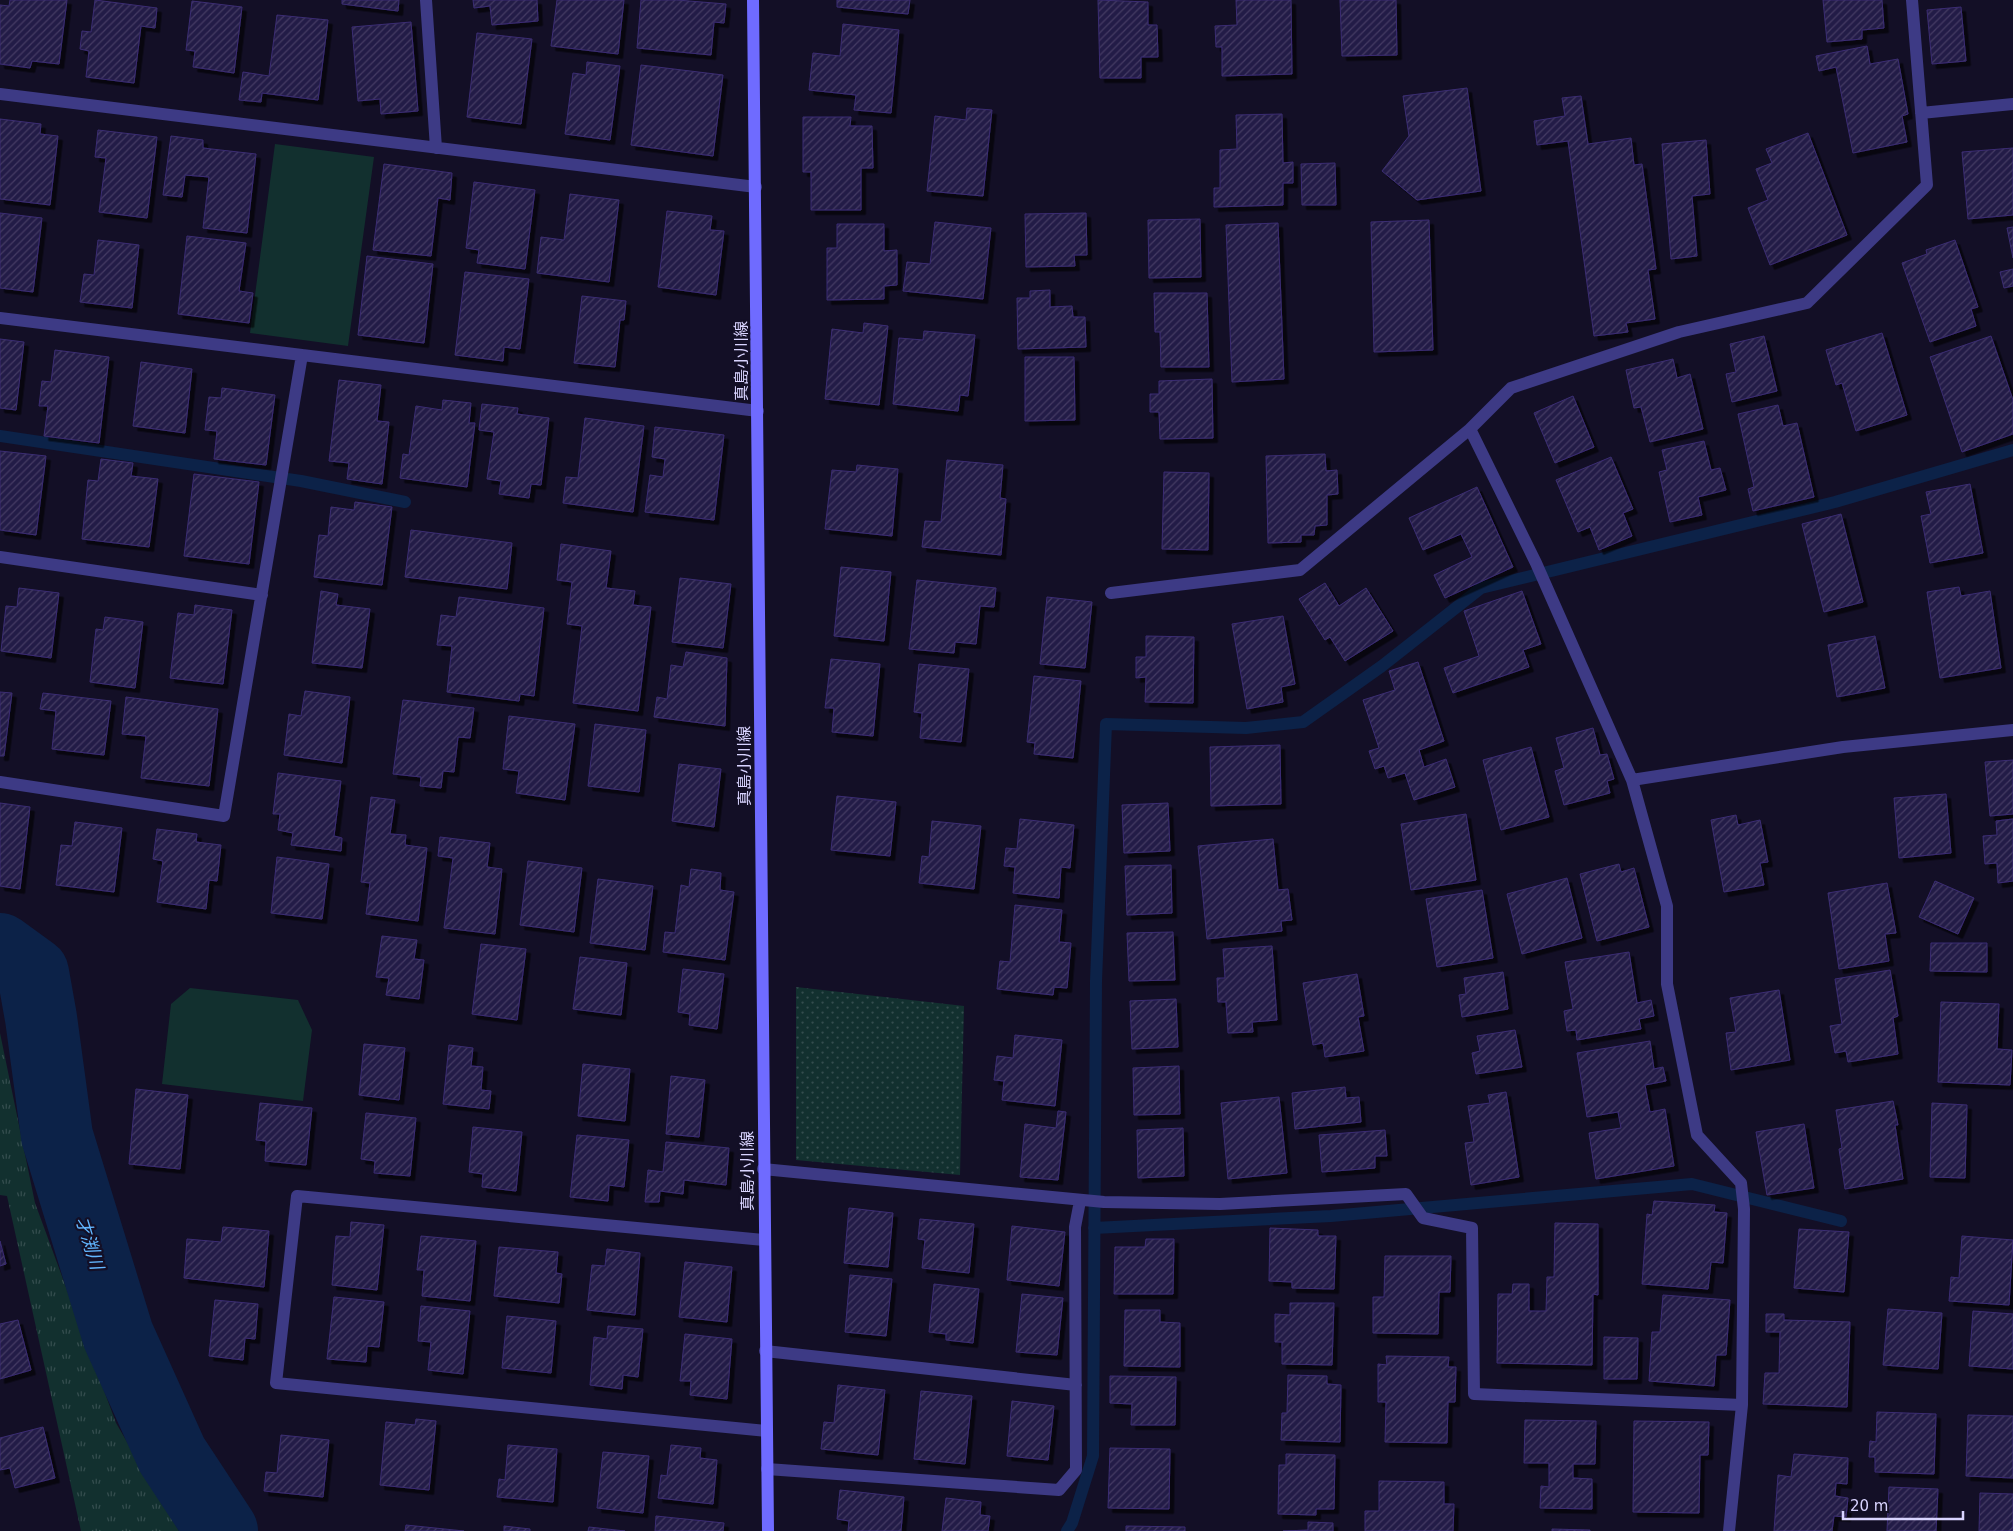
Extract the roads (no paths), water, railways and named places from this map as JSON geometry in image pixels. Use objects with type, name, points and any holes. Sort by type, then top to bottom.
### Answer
[{"type":"street","points":[[426,0],[436,148]]},
{"type":"street","name":"真島小川線","points":[[753,0],[768,1531]]},
{"type":"street","points":[[1112,593],[1300,570],[1470,429],[1511,388],[1679,332],[1807,303],[1927,184],[1912,0]]},
{"type":"street","points":[[0,94],[756,187]]},
{"type":"street","points":[[1921,113],[2013,104]]},
{"type":"street","points":[[0,318],[758,411]]},
{"type":"street","points":[[0,782],[224,816],[302,355]]},
{"type":"street","points":[[1470,429],[1536,564],[1632,780],[1667,906],[1667,984],[1697,1135],[1741,1183],[1744,1210],[1742,1405],[1729,1531]]},
{"type":"street","points":[[0,557],[262,595]]},
{"type":"street","points":[[1632,780],[1843,747],[2013,730]]},
{"type":"street","points":[[764,1169],[1104,1202],[1220,1204],[1406,1194],[1423,1218],[1472,1228],[1474,1394],[1742,1405]]},
{"type":"street","points":[[764,1240],[297,1196],[276,1383],[766,1431]]},
{"type":"street","points":[[767,1469],[1060,1490],[1076,1470],[1075,1227],[1080,1201]]},
{"type":"street","points":[[765,1351],[1076,1385]]},
{"type":"waterway","points":[[0,436],[301,481],[405,502]]},
{"type":"waterway","points":[[1067,1531],[1072,1523],[1093,1456],[1096,981],[1106,724],[1246,728],[1303,722],[1382,666],[1481,588],[1835,502],[2013,450]]},
{"type":"waterway","name":"才渕川","points":[[0,949],[33,973],[57,1136],[118,1335],[172,1455],[222,1531]]},
{"type":"waterway","points":[[1094,1228],[1331,1216],[1692,1184],[1841,1221]]}]
